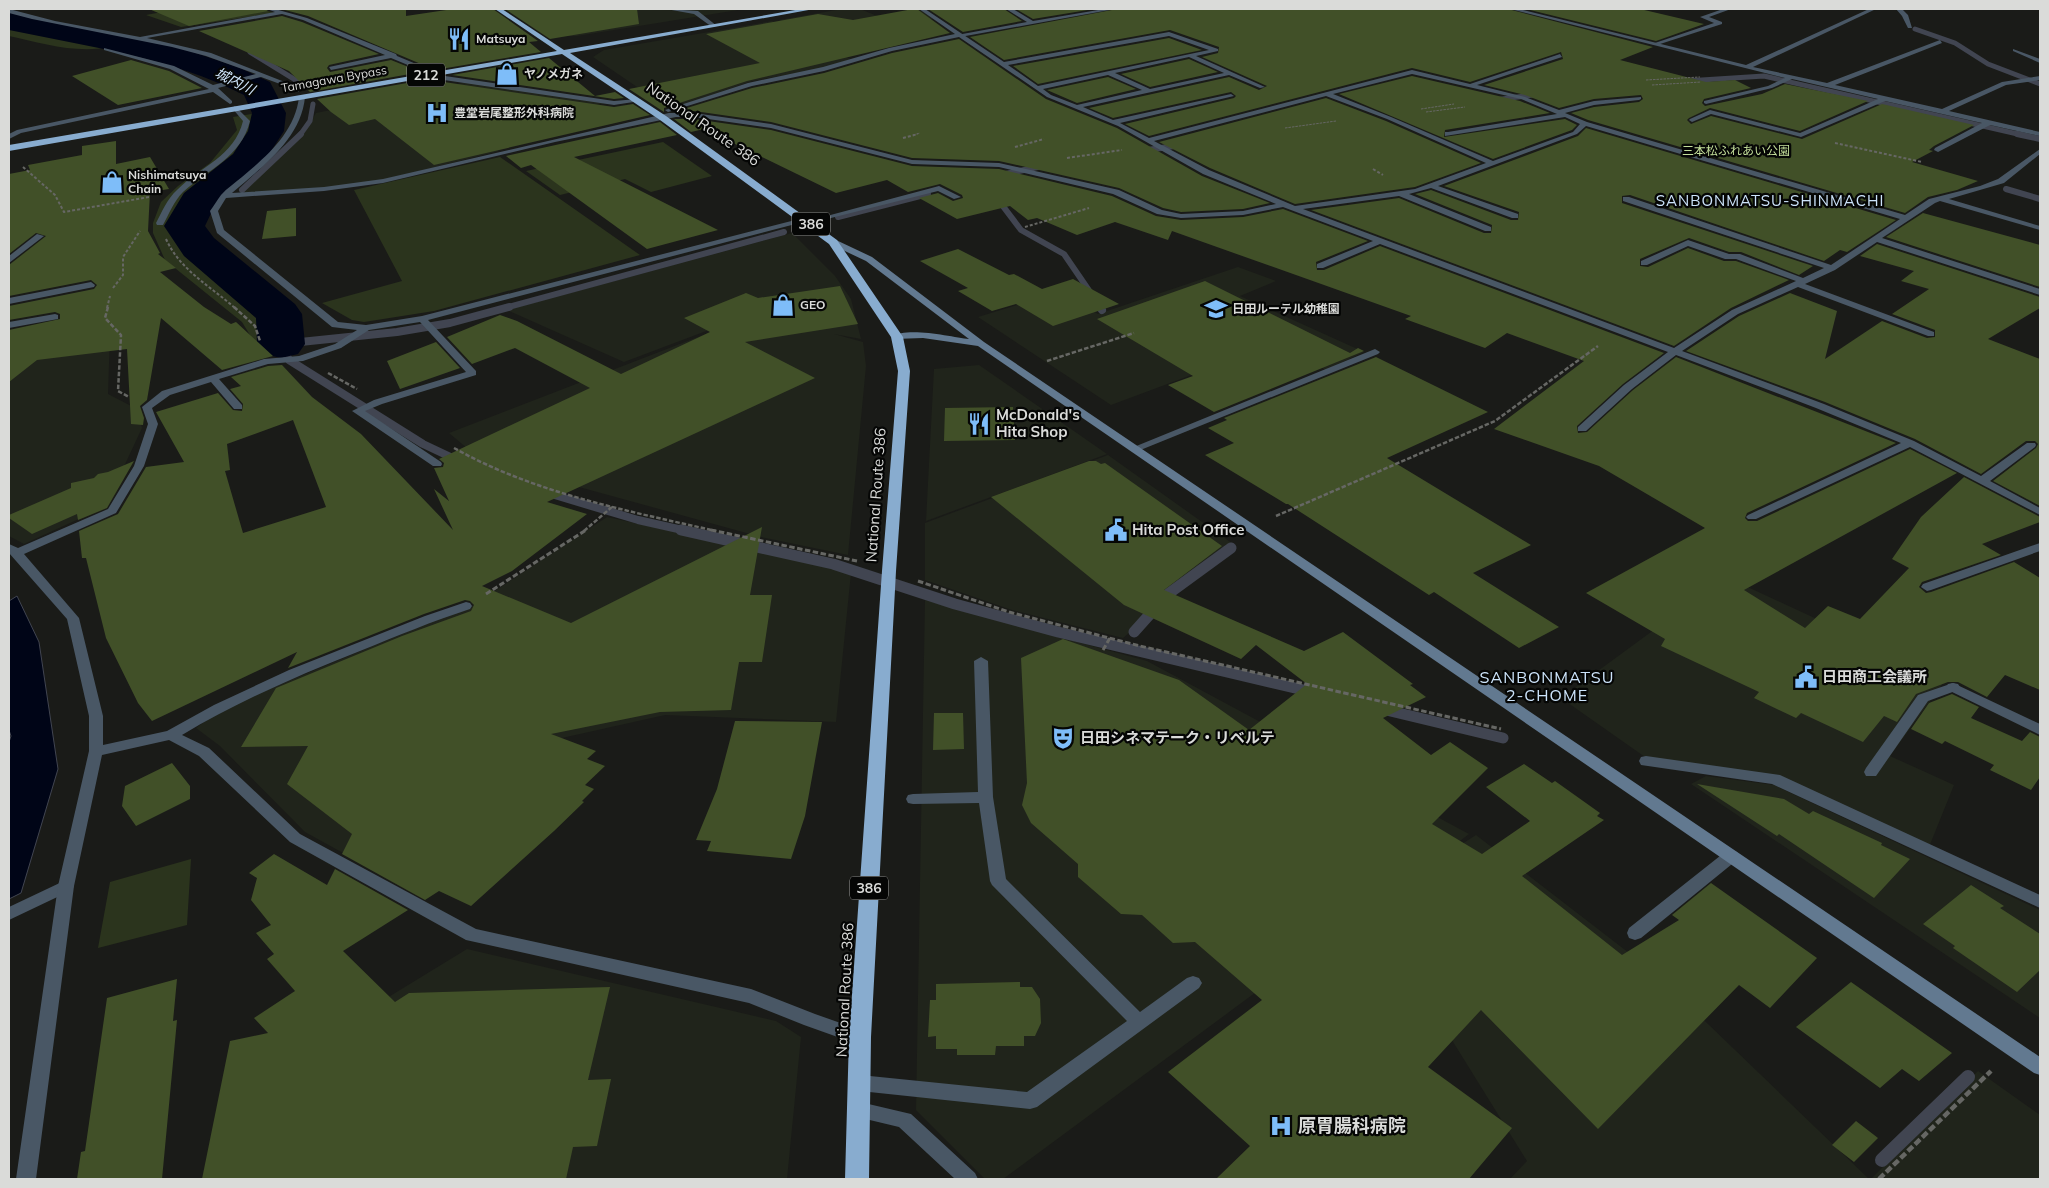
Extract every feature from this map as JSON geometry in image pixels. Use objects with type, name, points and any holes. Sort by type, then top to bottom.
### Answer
[{"type":"highway","name":"National Route 386","points":[[498,9],[659,116],[804,219],[833,242],[897,337],[904,371],[889,571],[860,1037],[860,1110],[857,1179]]},
{"type":"highway","name":"Tamagawa Bypass","points":[[300,94],[434,74],[707,20],[773,9]]},
{"type":"highway","name":"Tamagawa Bypass","points":[[9,148],[425,69],[714,26],[811,9]]},
{"type":"highway","name":"Tamagawa Bypass","points":[[9,139],[237,105]]},
{"type":"street","points":[[270,9],[305,19],[394,55],[444,78],[605,102],[637,101]]},
{"type":"street","points":[[669,9],[696,12],[714,26]]},
{"type":"street","points":[[922,9],[1049,96],[1113,122],[1206,172],[1288,207],[1673,353],[1820,406],[1910,443],[2040,512]]},
{"type":"street","points":[[1009,9],[1033,23]]},
{"type":"street","points":[[224,196],[324,189],[383,181],[659,116],[750,84],[824,69],[912,44],[960,34],[1112,9]]},
{"type":"street","points":[[1514,9],[1747,67],[2040,134]]},
{"type":"street","points":[[1655,44],[1720,23],[1703,17],[1728,9]]},
{"type":"street","points":[[1747,67],[1873,9]]},
{"type":"street","points":[[1899,9],[1910,26]]},
{"type":"street","points":[[9,11],[47,21],[142,38],[197,51],[293,87],[300,94],[302,103],[291,132],[248,176],[224,196],[214,211],[220,231],[335,326],[366,328],[428,325],[804,219]]},
{"type":"street","points":[[129,43],[142,38],[284,13]]},
{"type":"street","points":[[1004,64],[1169,34],[1216,50],[1036,88]]},
{"type":"street","points":[[1829,85],[1940,42]]},
{"type":"street","points":[[121,45],[106,49],[165,64],[215,88],[237,105],[247,121],[245,134],[217,164],[180,191],[160,223]]},
{"type":"street","points":[[2015,50],[2040,61]]},
{"type":"street","points":[[2022,54],[2040,53]]},
{"type":"street","points":[[331,68],[394,55]]},
{"type":"street","points":[[1191,56],[1262,87]]},
{"type":"street","points":[[1472,85],[1560,56]]},
{"type":"street","points":[[1148,140],[1412,72],[1523,98],[1585,123],[1905,218]]},
{"type":"street","points":[[1109,73],[1149,91]]},
{"type":"street","points":[[1076,107],[1230,73]]},
{"type":"street","points":[[9,139],[19,131],[215,88],[261,75]]},
{"type":"street","points":[[1706,102],[1779,83],[1791,77]]},
{"type":"street","points":[[1944,111],[2004,83],[2037,78]]},
{"type":"street","points":[[1326,94],[1385,116],[1492,163]]},
{"type":"street","points":[[1113,122],[1231,96]]},
{"type":"street","points":[[1448,134],[1563,113],[1594,103],[1639,98]]},
{"type":"street","points":[[1692,120],[1710,112],[1801,135],[1886,98]]},
{"type":"street","points":[[659,116],[694,115],[771,126],[912,162],[965,163],[1011,167],[1089,185],[1126,196],[1160,212],[1181,216],[1243,213],[1398,193],[1432,186],[1575,133],[1585,123]]},
{"type":"street","points":[[1938,150],[1989,122]]},
{"type":"street","points":[[1582,428],[1628,387],[1673,353],[1735,312],[1832,268],[1932,201],[1983,188],[2001,181],[2040,151]]},
{"type":"street","points":[[1432,186],[1516,216]]},
{"type":"street","points":[[827,217],[939,188],[958,197]]},
{"type":"street","points":[[1398,193],[1488,229]]},
{"type":"street","points":[[1626,199],[1832,268]]},
{"type":"street","points":[[1940,199],[2040,228]]},
{"type":"street","points":[[9,260],[40,236]]},
{"type":"street","points":[[1877,239],[2040,292]]},
{"type":"street","points":[[1320,266],[1380,241]]},
{"type":"street","points":[[833,242],[869,259],[981,344],[2040,1067]]},
{"type":"street","points":[[1644,263],[1688,243],[1728,257],[1737,256],[1931,334]]},
{"type":"street","points":[[9,301],[91,285]]},
{"type":"street","points":[[9,325],[55,317]]},
{"type":"street","points":[[428,325],[473,374],[377,403],[357,411],[437,464]]},
{"type":"street","points":[[26,1179],[66,886],[96,751],[96,716],[73,618],[13,551],[112,511],[139,466],[154,424],[147,408],[166,392],[267,361],[300,359],[338,346],[366,328]]},
{"type":"street","points":[[897,337],[923,335],[981,344]]},
{"type":"street","points":[[1134,449],[1375,352]]},
{"type":"street","points":[[213,378],[238,407]]},
{"type":"street","points":[[1752,517],[1910,443]]},
{"type":"street","points":[[1982,481],[2031,445]]},
{"type":"street","points":[[1926,587],[2040,547]]},
{"type":"street","points":[[96,751],[170,735],[213,709],[250,692],[333,656],[466,606]]},
{"type":"street","points":[[981,661],[986,797],[998,881],[1140,1023]]},
{"type":"street","points":[[1871,772],[1923,698],[1953,687],[2040,730]]},
{"type":"street","points":[[170,735],[204,752],[295,838],[472,935],[751,996],[810,1020],[860,1037]]},
{"type":"street","points":[[1646,761],[1775,779],[2040,902]]},
{"type":"street","points":[[913,799],[986,797]]},
{"type":"street","points":[[1635,933],[1731,856]]},
{"type":"street","points":[[9,914],[66,886]]},
{"type":"street","points":[[860,1083],[1030,1101],[1193,983]]},
{"type":"street","points":[[860,1110],[904,1120],[968,1179]]},
{"type":"path","points":[[1385,116],[1465,102]]},
{"type":"path","points":[[1385,116],[1466,106]]},
{"type":"path","points":[[1752,153],[1760,148],[1748,145],[1781,130]]},
{"type":"path","points":[[1801,135],[1927,163]]},
{"type":"path","points":[[21,160],[23,168],[55,195],[64,212],[180,191]]},
{"type":"path","points":[[1025,227],[1126,196]]},
{"type":"path","points":[[147,408],[118,391],[121,334],[105,318],[111,291],[123,276],[123,257],[140,230],[160,223],[170,250],[196,278],[233,306],[255,326],[267,361]]},
{"type":"path","points":[[1276,516],[1495,421],[1574,361],[1619,332]]},
{"type":"path","points":[[1044,362],[1134,333]]},
{"type":"path","points":[[300,359],[377,403]]},
{"type":"path","points":[[453,447],[477,462],[537,486],[662,519],[857,561]]},
{"type":"path","points":[[466,606],[595,523],[612,506]]},
{"type":"path","points":[[918,581],[1009,612],[1110,639],[1506,730]]},
{"type":"path","points":[[1104,650],[1110,639]]},
{"type":"path","points":[[1879,1179],[1991,1071]]},
{"type":"shaded area","points":[[521,9],[744,9],[577,36],[562,36]]},
{"type":"shaded area","points":[[842,9],[860,9],[882,18],[922,10],[933,19],[894,26],[792,27],[779,20]]},
{"type":"shaded area","points":[[772,21],[795,32],[795,42],[852,59],[820,69],[752,81],[684,105],[668,108],[593,57],[604,50]]},
{"type":"shaded area","points":[[468,82],[605,103],[470,132],[499,151],[436,167],[381,180],[324,188],[242,193],[303,135],[316,113]]},
{"type":"shaded area","points":[[792,233],[835,276],[851,299],[861,339],[834,334],[863,342],[866,366],[848,555],[761,537],[481,460],[449,433],[755,315],[754,313],[624,362],[507,310]]},
{"type":"shaded area","points":[[1238,267],[1276,281],[1240,296],[1364,352],[1326,370],[1275,344],[1111,405],[978,317],[1060,292],[1098,314]]},
{"type":"shaded area","points":[[110,334],[108,394],[137,409],[142,428],[105,507],[24,544],[9,536],[9,350]]},
{"type":"shaded area","points":[[979,365],[1107,454],[926,521],[934,369]]},
{"type":"shaded area","points":[[1108,455],[1233,544],[1123,638],[1012,610],[925,580],[925,523]]},
{"type":"shaded area","points":[[607,517],[764,551],[851,573],[836,722],[665,715],[535,744],[374,870],[305,832],[220,746],[196,728],[223,708],[447,615],[466,610]]},
{"type":"shaded area","points":[[1726,577],[1946,679],[1890,756],[1954,785],[1929,847],[1770,775],[1645,757],[1561,698]]},
{"type":"shaded area","points":[[925,600],[1147,661],[1469,834],[1426,867],[1476,835],[1655,973],[1869,1179],[1510,1179],[1527,1161],[1370,908],[1003,1179],[985,1179],[916,1110]]},
{"type":"shaded area","points":[[1706,776],[1774,785],[2040,910],[2040,1018],[1691,784]]},
{"type":"shaded area","points":[[467,949],[776,1021],[801,1037],[787,1179],[229,1179],[266,1072]]},
{"type":"shaded area","points":[[1978,1071],[2040,1115],[2040,1179],[1871,1179]]},
{"type":"green space","points":[[178,9],[200,11],[262,9],[274,13],[181,27],[146,15]]},
{"type":"green space","points":[[9,25],[112,46],[74,49],[47,45],[9,36]]},
{"type":"green space","points":[[258,113],[254,134],[233,164],[194,190],[177,223],[187,246],[264,320],[264,343],[256,345],[242,322],[165,260],[153,233],[153,223],[161,202],[178,186],[210,163],[237,130],[233,117]]},
{"type":"green space","points":[[663,142],[712,176],[651,192],[625,179],[560,195],[526,171]]},
{"type":"green space","points":[[500,157],[640,255],[434,311],[364,322],[352,320],[322,303],[402,281],[354,190]]},
{"type":"green space","points":[[191,859],[187,925],[98,948],[110,882]]},
{"type":"water","points":[[17,596],[39,642],[58,769],[21,893],[9,899],[9,742],[11,736],[9,730],[9,601]]},
{"type":"building","points":[[149,9],[265,9],[268,11],[189,26]]},
{"type":"building","points":[[281,9],[406,9],[406,16],[453,9],[493,9],[538,41],[529,42],[541,52],[435,70],[308,16]]},
{"type":"building","points":[[505,9],[637,9],[639,24],[550,39]]},
{"type":"building","points":[[917,9],[950,33],[747,81],[664,108],[664,112],[629,89],[760,63],[706,34],[818,14],[853,20]]},
{"type":"building","points":[[928,9],[1004,9],[1022,21],[963,32]]},
{"type":"building","points":[[1016,9],[1094,9],[1033,19]]},
{"type":"building","points":[[1117,9],[1508,9],[1653,47],[1620,60],[1706,82],[1735,80],[1751,88],[1704,99],[1702,103],[1705,106],[1762,94],[1785,84],[1868,101],[1800,131],[1710,108],[1689,118],[1687,120],[1691,124],[1711,116],[1802,139],[1882,104],[1974,125],[1934,146],[1929,150],[1933,151],[1912,162],[1978,181],[1957,190],[1928,197],[1905,213],[1588,120],[1571,113],[1594,107],[1639,102],[1643,99],[1641,95],[1594,99],[1559,108],[1525,95],[1484,85],[1563,59],[1561,52],[1470,82],[1412,68],[1149,136],[1125,124],[1236,96],[1231,92],[1113,118],[1089,108],[1229,77],[1259,90],[1267,86],[1202,57],[1218,53],[1219,47],[1170,30],[1004,60],[970,37]]},
{"type":"building","points":[[1526,9],[1640,9],[1704,24],[1656,41]]},
{"type":"building","points":[[282,16],[302,22],[379,54],[329,65],[327,68],[330,72],[391,60],[421,72],[310,92],[289,71],[199,31]]},
{"type":"building","points":[[1169,38],[1202,50],[1038,84],[1013,66]]},
{"type":"building","points":[[959,39],[1046,99],[1117,128],[1202,176],[1270,203],[1243,209],[1181,212],[1163,208],[1119,188],[999,161],[912,158],[771,122],[694,111],[677,111],[752,88],[824,73],[892,53]]},
{"type":"building","points":[[549,58],[595,96],[615,92],[624,98],[614,99],[452,75]]},
{"type":"building","points":[[1189,59],[1218,72],[1150,87],[1121,74]]},
{"type":"building","points":[[131,60],[169,71],[202,88],[118,105],[72,76]]},
{"type":"building","points":[[1412,76],[1520,101],[1550,113],[1445,130],[1444,137],[1565,119],[1577,125],[1572,130],[1493,159],[1339,94]]},
{"type":"building","points":[[1108,77],[1136,89],[1077,103],[1047,90]]},
{"type":"building","points":[[435,78],[444,82],[614,107],[633,104],[650,115],[434,165],[375,119],[349,125],[317,99]]},
{"type":"building","points":[[1326,98],[1386,121],[1481,163],[1415,187],[1295,204],[1210,168],[1159,142]]},
{"type":"building","points":[[674,119],[694,119],[771,130],[912,166],[999,169],[1112,196],[1156,216],[1181,220],[1243,217],[1283,209],[1368,241],[1316,262],[1317,270],[1324,270],[1380,246],[1664,353],[1623,384],[1577,426],[1578,433],[1587,432],[1633,390],[1676,357],[1896,443],[1747,513],[1745,518],[1748,521],[1757,521],[1910,449],[1957,473],[1744,590],[1805,628],[1828,606],[1860,619],[1909,568],[1892,559],[1921,517],[1964,477],[2040,517],[2040,522],[1982,544],[2001,555],[1922,582],[1919,587],[1926,593],[1931,592],[2014,562],[2040,578],[2040,690],[2005,675],[1987,697],[1958,682],[1948,682],[1916,694],[1897,722],[1884,716],[1863,742],[1801,713],[1796,718],[1754,698],[1759,692],[1661,646],[1665,639],[1586,593],[1705,528],[1599,466],[1494,429],[1584,361],[1507,333],[1485,348],[1405,319],[1411,316],[1172,231],[1168,240],[1115,222],[1077,235],[1037,218],[1028,220],[1010,206],[957,219],[919,198],[938,193],[953,201],[963,198],[962,195],[940,184],[908,192],[887,180],[836,193],[704,129],[691,132]]},
{"type":"building","points":[[660,122],[677,135],[574,157],[718,230],[647,249],[531,165],[521,168],[506,156]]},
{"type":"building","points":[[1586,128],[1896,220],[1847,252],[1840,250],[1824,261],[1630,195],[1622,196],[1622,203],[1813,266],[1799,275],[1741,252],[1729,252],[1689,238],[1640,259],[1640,266],[1648,267],[1688,248],[1724,261],[1736,261],[1789,280],[1731,308],[1674,346],[1311,210],[1399,198],[1484,233],[1491,233],[1492,225],[1415,194],[1431,190],[1511,220],[1518,220],[1519,212],[1444,186],[1578,136]]},
{"type":"building","points":[[116,141],[116,164],[150,157],[169,189],[150,192],[148,231],[160,253],[158,254],[176,268],[160,272],[204,307],[231,324],[236,322],[273,356],[222,370],[161,318],[147,400],[140,406],[144,418],[143,425],[131,424],[127,349],[37,360],[9,382],[9,330],[60,319],[60,314],[55,312],[9,320],[9,306],[94,289],[97,285],[91,280],[9,296],[9,265],[46,236],[36,233],[9,254],[9,174],[30,170],[28,165],[82,155],[82,146]]},
{"type":"building","points":[[296,208],[296,236],[262,239],[267,211]]},
{"type":"building","points":[[1923,213],[2040,245],[2040,287],[1886,237]]},
{"type":"building","points":[[1877,244],[2040,297],[2040,308],[1988,339],[2040,359],[2040,506],[1993,481],[2036,448],[2038,444],[2035,441],[2026,441],[1981,474],[1915,439],[1825,402],[1686,351],[1739,316],[1790,293],[1837,311],[1825,359],[1882,321],[1927,338],[1935,337],[1935,330],[1892,314],[1929,289],[1901,281],[1914,271],[1860,256]]},
{"type":"building","points":[[958,249],[1009,275],[1014,274],[1042,289],[1073,279],[1119,304],[1053,326],[1016,304],[992,311],[958,291],[968,288],[920,261]]},
{"type":"building","points":[[1205,281],[1350,353],[1358,348],[1364,351],[1214,412],[1168,385],[1193,376],[1097,319]]},
{"type":"building","points":[[840,286],[858,324],[745,342],[815,378],[547,502],[587,514],[512,571],[482,586],[571,623],[762,527],[750,595],[772,595],[762,662],[739,662],[731,710],[660,712],[551,734],[596,751],[587,759],[605,766],[585,785],[594,789],[582,801],[584,802],[471,906],[439,891],[425,900],[342,854],[352,834],[287,784],[308,746],[241,747],[276,688],[402,636],[471,611],[474,605],[470,601],[465,600],[424,614],[288,668],[297,652],[152,721],[138,703],[106,638],[86,558],[82,558],[79,531],[118,514],[146,467],[184,462],[156,412],[218,393],[233,410],[242,411],[243,404],[230,389],[241,386],[231,377],[268,366],[282,365],[312,397],[361,434],[453,530],[434,489],[449,501],[434,468],[443,467],[444,463],[439,459],[590,388],[515,348],[472,364],[447,337],[500,315],[517,321],[621,374],[710,332],[684,318],[746,293],[758,298]],"holes":[[[293,420],[326,507],[243,533],[225,471],[230,470],[227,444]]]},
{"type":"building","points":[[436,342],[460,368],[400,389],[387,361]]},
{"type":"building","points":[[1376,357],[1488,412],[1387,458],[1531,545],[1473,573],[1559,627],[1519,648],[1434,592],[1429,595],[1288,504],[1205,455],[1234,443],[1208,428],[1227,420],[1224,418]]},
{"type":"building","name":"McDonald's Hita Shop","points":[[1013,407],[1015,440],[944,441],[945,408]]},
{"type":"building","points":[[134,461],[107,508],[78,520],[77,514],[32,534],[9,518],[9,515],[71,488],[71,483],[94,478],[98,474],[108,472]]},
{"type":"building","points":[[1089,461],[1105,463],[1222,546],[1164,590],[1304,651],[1343,632],[1413,684],[1410,685],[1426,697],[1383,718],[1431,755],[1450,742],[1488,768],[1432,824],[1482,854],[1530,821],[1486,787],[1524,764],[1552,783],[1555,781],[1600,813],[1597,816],[1604,820],[1522,876],[1622,955],[1679,920],[1672,915],[1711,883],[1817,958],[1770,1008],[1739,985],[1598,1129],[1481,1010],[1428,1067],[1512,1128],[1469,1179],[1216,1179],[1250,1146],[1168,1072],[1262,1000],[1195,942],[1173,943],[1142,915],[1121,914],[1078,877],[1078,864],[1031,823],[1022,805],[1027,783],[1021,658],[1063,639],[1179,680],[1249,730],[1307,684],[1256,645],[1241,659],[1124,605],[991,497]]},
{"type":"building","points":[[1952,694],[1979,707],[1971,718],[2022,741],[2030,732],[2040,737],[2040,777],[2031,790],[1990,770],[1994,765],[1945,741],[1942,744],[1911,729],[1929,703]]},
{"type":"building","points":[[934,713],[963,713],[964,749],[933,750]]},
{"type":"building","points":[[735,721],[822,722],[805,816],[791,859],[707,851],[711,841],[696,840],[717,789]]},
{"type":"building","points":[[172,763],[190,786],[190,799],[136,826],[122,806],[125,786]]},
{"type":"building","points":[[1697,784],[1784,799],[1809,814],[1813,811],[1882,843],[1881,845],[1910,859],[1874,898],[1779,834],[1777,836]]},
{"type":"building","points":[[274,854],[327,885],[335,869],[408,910],[343,951],[395,1002],[409,993],[610,987],[588,1080],[611,1079],[597,1146],[573,1147],[566,1179],[202,1179],[230,1041],[268,1033],[254,1018],[295,991],[267,959],[274,954],[256,933],[271,925],[251,900],[257,878],[249,873]]},
{"type":"building","points":[[1971,885],[2004,906],[2000,908],[2040,934],[2040,970],[2017,992],[1953,948],[1955,946],[1923,924]]},
{"type":"building","points":[[177,979],[173,1021],[177,1020],[162,1179],[77,1179],[81,1152],[85,1151],[107,998]]},
{"type":"building","points":[[1020,982],[1020,987],[1032,987],[1040,999],[1041,1023],[1035,1036],[1024,1036],[1024,1046],[996,1046],[995,1055],[957,1055],[957,1049],[936,1049],[936,1036],[928,1037],[930,1000],[936,1000],[936,984]]},
{"type":"building","points":[[1851,982],[1952,1053],[1919,1081],[1902,1069],[1880,1088],[1796,1027]]},
{"type":"building","points":[[1856,1121],[1878,1138],[1854,1162],[1832,1145]]},
{"type":"waterway","name":"城内川","points":[[9,21],[168,54],[229,75],[258,89],[269,113],[266,131],[246,162],[198,201],[184,226],[199,247],[279,314],[281,344]]},
{"type":"waterway","points":[[1915,29],[1955,43],[1988,64],[2040,84]]},
{"type":"waterway","points":[[250,52],[302,84]]},
{"type":"waterway","points":[[1686,81],[1764,76],[2022,135]]},
{"type":"waterway","points":[[1495,100],[1540,94]]},
{"type":"waterway","points":[[300,135],[310,121],[313,104]]},
{"type":"waterway","points":[[2017,134],[2040,139]]},
{"type":"waterway","points":[[242,190],[300,135]]},
{"type":"waterway","points":[[1141,151],[1181,145]]},
{"type":"waterway","points":[[1001,175],[1042,166]]},
{"type":"waterway","points":[[2006,189],[2040,199]]},
{"type":"waterway","points":[[838,217],[928,194]]},
{"type":"waterway","points":[[996,197],[1021,230],[1064,254],[1101,308]]},
{"type":"waterway","points":[[505,308],[784,232]]},
{"type":"waterway","points":[[459,461],[423,444],[289,360],[281,344],[397,332],[450,323],[509,307]]},
{"type":"waterway","points":[[548,493],[638,520],[687,531]]},
{"type":"waterway","points":[[681,530],[833,564],[955,604],[1058,632],[1312,692]]},
{"type":"waterway","points":[[1134,632],[1168,594],[1231,548]]},
{"type":"waterway","points":[[1382,709],[1503,738]]},
{"type":"waterway","points":[[1882,1160],[1968,1077]]},
{"type":"place","name":"Matsuya","points":[[459,39]]},
{"type":"place","name":"ヤノメガネ","points":[[507,74]]},
{"type":"place","name":"豊堂岩尾整形外科病院","points":[[437,113]]},
{"type":"place","name":"Nishimatsuya Chain","points":[[112,182]]},
{"type":"place","name":"GEO","points":[[783,305]]},
{"type":"place","name":"日田ルーテル幼稚園","points":[[1216,309]]},
{"type":"place","name":"McDonald's Hita Shop","points":[[979,424]]},
{"type":"place","name":"Hita Post Office","points":[[1116,530]]},
{"type":"place","name":"日田商工会議所","points":[[1806,677]]},
{"type":"place","name":"日田シネマテーク・リベルテ","points":[[1063,738]]},
{"type":"place","name":"原胃腸科病院","points":[[1281,1126]]},
{"type":"district","name":"SANBONMATSU-SHINMACHI","points":[[1770,201]]},
{"type":"district","name":"SANBONMATSU 2-CHOME","points":[[1547,686]]},
{"type":"park label","name":"三本松ふれあい公園","points":[[1736,151]]}]
